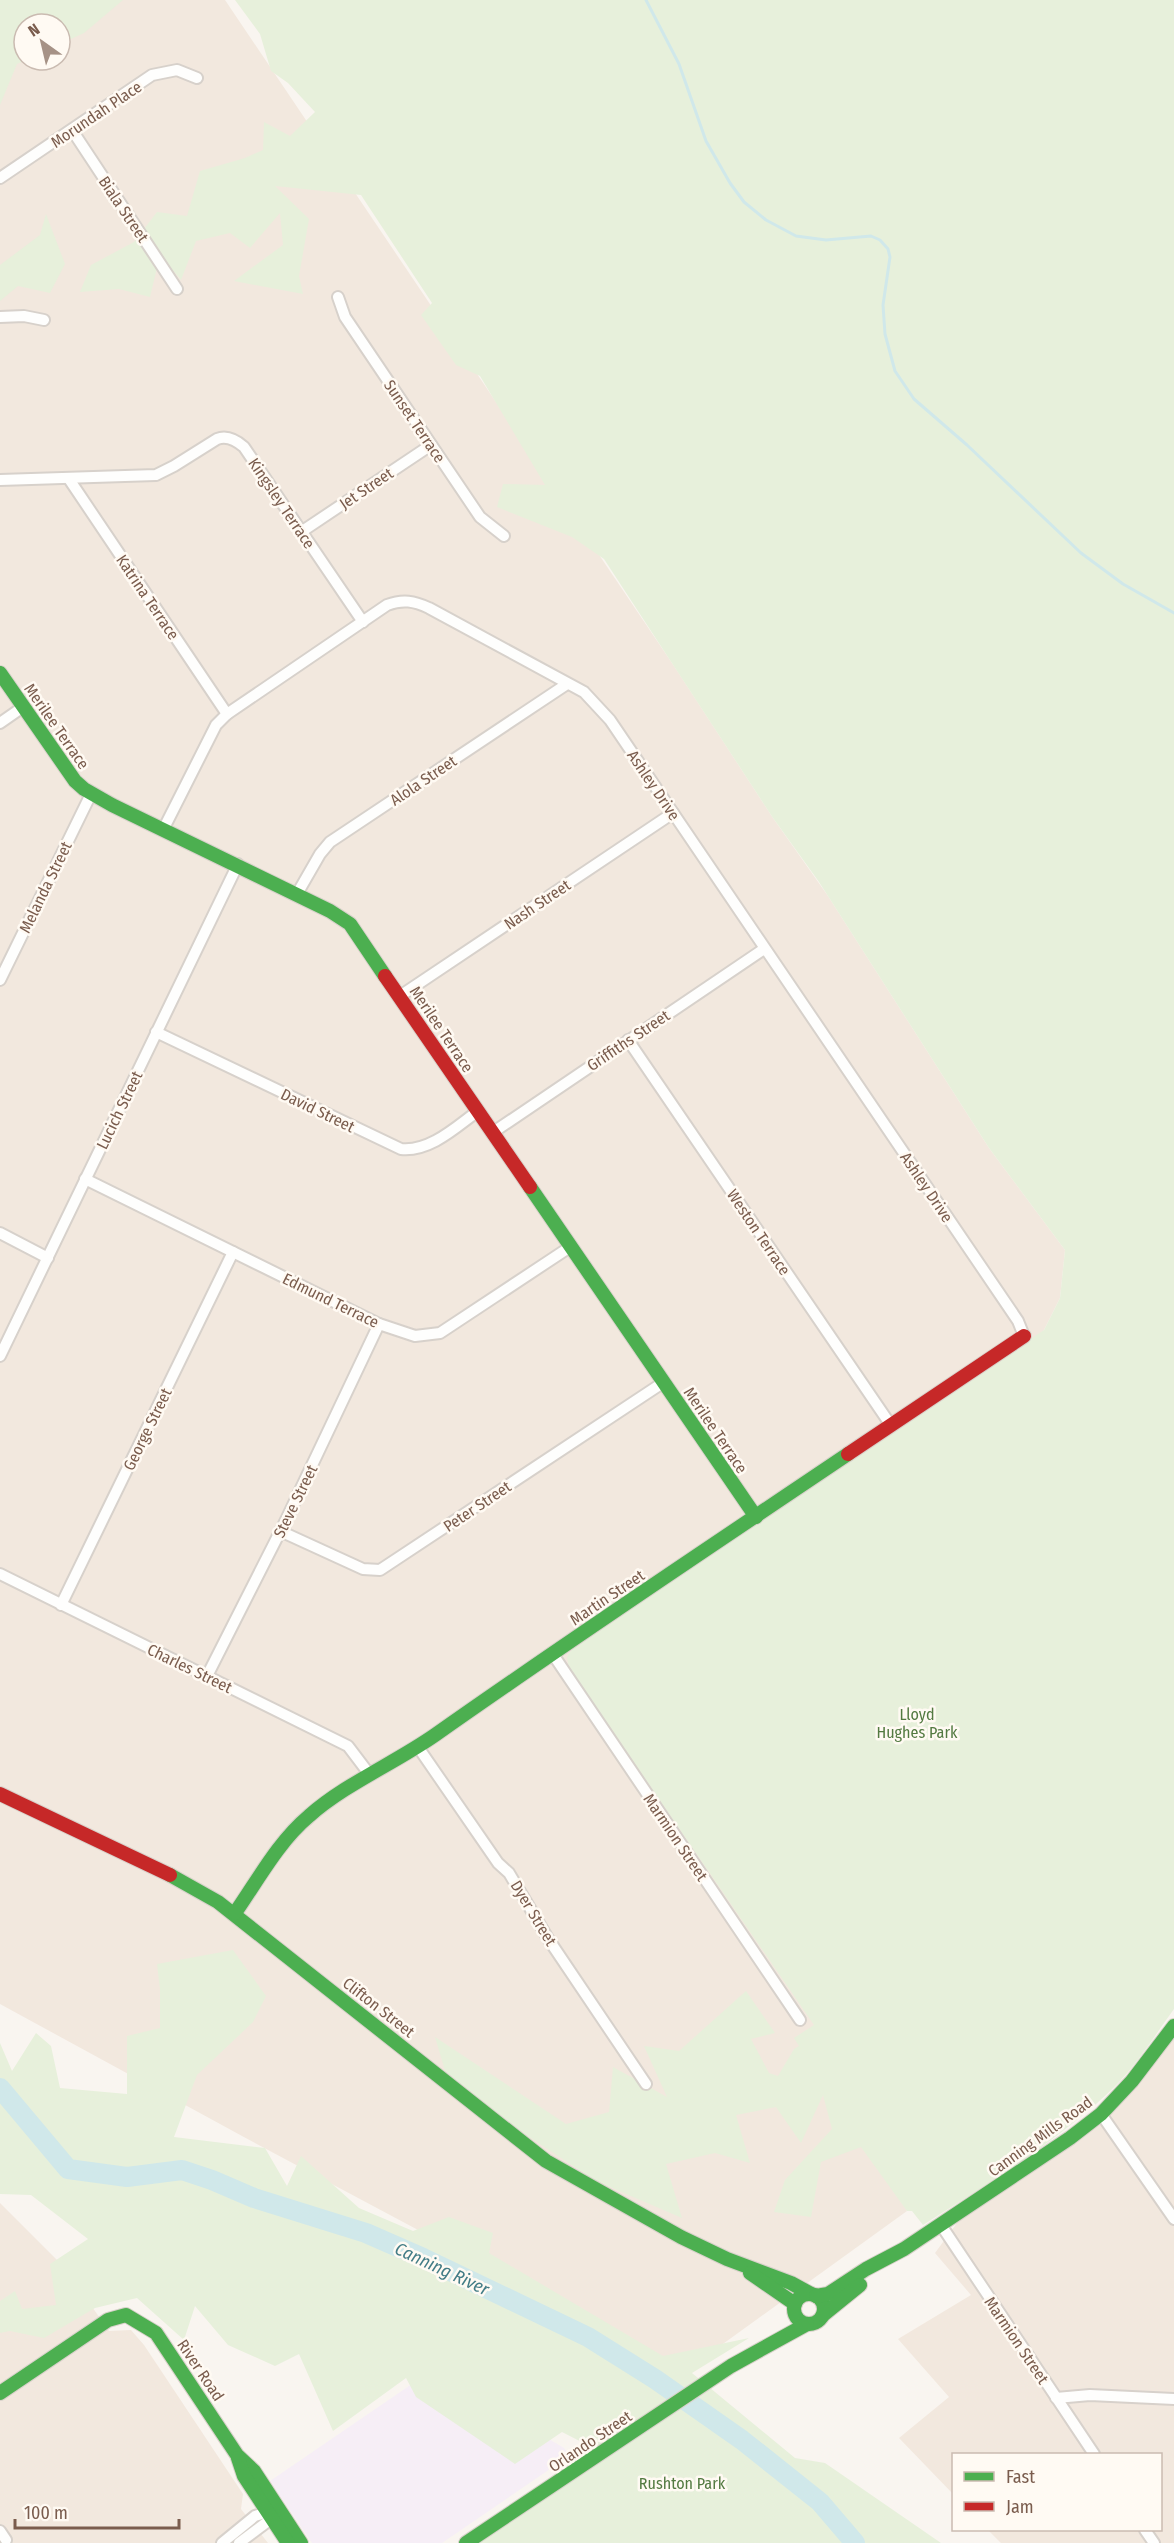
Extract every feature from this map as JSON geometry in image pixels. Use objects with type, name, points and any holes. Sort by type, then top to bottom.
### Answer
[{"type":"main road","name":"Merilee Terrace","points":[[0,673],[75,781],[91,794],[297,894],[350,924],[756,1517]]},
{"type":"main road","name":"Martin Street","points":[[235,1913],[286,1839],[310,1815],[418,1746],[890,1424],[1024,1336]]},
{"type":"main road","name":"Clifton Street","points":[[0,1794],[162,1871],[235,1913],[546,2161],[602,2195],[729,2260],[787,2280],[814,2295]]},
{"type":"main road","name":"Canning Mills Road","points":[[814,2295],[828,2294],[866,2269],[904,2249],[1070,2138],[1101,2114],[1152,2057],[1174,2026]]},
{"type":"main road","name":"Canning Mills Road","points":[[823,2315],[844,2295],[890,2264],[904,2249]]},
{"type":"main road","name":"Clifton Street","points":[[729,2260],[794,2306]]},
{"type":"main road","points":[[814,2295],[823,2304],[823,2315],[816,2323],[807,2324],[797,2318],[794,2306],[801,2296],[814,2295]]},
{"type":"main road","name":"Orlando Street","points":[[466,2543],[731,2366],[778,2329],[794,2306]]},
{"type":"main road","name":"River Road","points":[[0,2393],[108,2320],[126,2315],[156,2333],[237,2455],[254,2470],[288,2543]]},
{"type":"main road","name":"Orlando Street","points":[[731,2366],[807,2324]]},
{"type":"main road","name":"River Road","points":[[273,2514],[301,2543]]},
{"type":"street","name":"Morundah Place","points":[[0,178],[152,75],[177,70],[197,78]]},
{"type":"street","name":"Biala Street","points":[[72,130],[177,289]]},
{"type":"street","name":"Sunset Terrace","points":[[338,297],[345,317],[480,517],[504,536]]},
{"type":"street","points":[[0,317],[24,316],[44,321]]},
{"type":"street","name":"Kingsley Terrace","points":[[0,480],[156,475],[217,439],[225,437],[244,447],[363,622]]},
{"type":"street","name":"Jet Street","points":[[301,532],[431,445]]},
{"type":"street","name":"Katrina Terrace","points":[[69,479],[227,714]]},
{"type":"street","name":"Ashley Drive","points":[[163,830],[216,725],[227,714],[387,605],[399,601],[413,601],[429,608],[584,692],[610,720],[1018,1321],[1024,1336]]},
{"type":"street","name":"Alola Street","points":[[297,894],[330,842],[567,684]]},
{"type":"street","points":[[0,723],[23,707]]},
{"type":"street","name":"Melanda Street","points":[[0,980],[91,794]]},
{"type":"street","name":"Nash Street","points":[[400,996],[673,813]]},
{"type":"street","name":"Lucich Street","points":[[0,1356],[237,864]]},
{"type":"street","name":"Griffiths Street","points":[[492,1133],[764,949]]},
{"type":"street","name":"David Street","points":[[156,1032],[401,1149],[415,1149],[430,1143],[478,1112]]},
{"type":"street","name":"Weston Terrace","points":[[628,1040],[890,1424]]},
{"type":"street","name":"Edmund Terrace","points":[[85,1179],[379,1324],[415,1336],[440,1333],[570,1247]]},
{"type":"street","points":[[0,1233],[48,1258]]},
{"type":"street","name":"George Street","points":[[61,1605],[233,1252]]},
{"type":"street","name":"Steve Street","points":[[207,1676],[280,1531],[379,1324]]},
{"type":"street","name":"Peter Street","points":[[280,1531],[363,1569],[380,1570],[664,1382]]},
{"type":"street","name":"Charles Street","points":[[0,1574],[348,1746],[370,1775]]},
{"type":"street","name":"Marmion Street","points":[[552,1653],[801,2020]]},
{"type":"street","name":"Dyer Street","points":[[418,1746],[498,1863],[509,1873],[549,1940],[646,2084]]},
{"type":"street","points":[[1101,2114],[1174,2219]]},
{"type":"street","name":"Marmion Street","points":[[941,2225],[1093,2453]]},
{"type":"street","points":[[1056,2398],[1090,2395],[1174,2398]]},
{"type":"street","points":[[222,2543],[255,2516],[273,2514]]},
{"type":"street","points":[[238,2543],[273,2514]]},
{"type":"shaded area","points":[[122,0],[225,0],[674,666],[773,818],[828,896],[989,1148],[1065,1250],[1060,1298],[1042,1334],[828,2030],[907,2211],[684,2372],[0,2004],[0,58],[12,58],[12,72],[72,72],[72,31]]},
{"type":"shaded area","points":[[1174,2037],[1174,2543],[1001,2543],[989,2531],[1162,2531],[1162,2453],[952,2453],[952,2493],[899,2438],[949,2397],[898,2339],[971,2295],[935,2253],[957,2223],[1091,2130]]},
{"type":"shaded area","points":[[0,2203],[64,2267],[109,2331],[131,2330],[144,2345],[243,2494],[241,2509],[268,2543],[0,2543]]},
{"type":"shaded area","points":[[412,2384],[535,2431],[564,2448],[569,2456],[442,2543],[312,2543],[270,2481]]},
{"type":"green space","points":[[0,0],[123,0],[84,33],[72,38],[72,12],[12,12],[14,72],[0,105]]},
{"type":"green space","name":"Lloyd Hughes Park","points":[[235,0],[1174,0],[1174,2009],[1125,2076],[1106,2095],[1063,2131],[1017,2164],[923,2225],[912,2211],[907,2211],[861,2147],[821,2162],[811,2217],[774,2212],[785,2180],[832,2129],[823,2095],[801,2143],[776,2107],[736,2115],[750,2163],[715,2153],[666,2164],[682,2218],[596,2181],[449,2084],[435,2037],[566,2124],[609,2112],[613,2067],[667,2097],[644,2046],[679,2051],[746,1991],[775,2033],[751,2039],[769,2073],[778,2076],[794,2049],[799,2046],[794,2038],[814,2025],[569,1668],[567,1657],[574,1646],[1044,1330],[1060,1298],[1065,1250],[989,1148],[819,882],[773,818],[604,559],[572,537],[497,507],[503,484],[545,485],[480,376],[456,365],[421,315],[432,303],[361,195],[275,186],[309,219],[299,276],[303,294],[234,281],[283,245],[280,213],[250,248],[230,233],[196,241],[181,280],[160,255],[150,297],[119,289],[80,292],[91,265],[134,242],[157,212],[187,216],[200,171],[245,158],[263,150],[264,122],[290,136],[315,112],[288,83],[271,71],[260,34]]},
{"type":"green space","points":[[46,214],[65,264],[50,293],[18,286],[0,301],[0,265],[40,235]]},
{"type":"green space","name":"Rushton Park","points":[[233,1950],[266,1996],[253,2022],[197,2075],[174,2137],[265,2148],[287,2186],[301,2156],[359,2208],[413,2231],[449,2217],[493,2233],[489,2253],[663,2356],[749,2338],[692,2373],[795,2458],[825,2463],[941,2543],[479,2543],[609,2456],[562,2432],[515,2464],[416,2397],[406,2378],[333,2431],[299,2354],[275,2366],[228,2345],[195,2306],[184,2340],[137,2298],[95,2308],[44,2338],[10,2331],[0,2333],[0,2301],[15,2291],[22,2309],[56,2305],[50,2264],[88,2239],[31,2195],[0,2194],[0,2043],[12,2071],[36,2033],[51,2046],[60,2088],[127,2094],[127,2036],[160,2028],[160,1989],[157,1964]]},
{"type":"waterway","points":[[646,0],[679,64],[706,141],[730,183],[744,202],[766,220],[796,236],[826,240],[871,236],[880,240],[888,249],[890,257],[883,305],[885,334],[895,371],[914,399],[967,445],[1081,553],[1123,584],[1174,613]]},
{"type":"waterway","name":"Canning River","points":[[0,2088],[68,2169],[127,2177],[182,2170],[254,2198],[366,2233],[588,2337],[655,2379],[742,2440],[820,2502],[855,2543]]},
{"type":"traffic: fast","points":[[0,673],[75,781],[84,789],[112,805],[330,911],[350,924],[385,976]]},
{"type":"traffic: fast","points":[[530,1187],[756,1517]]},
{"type":"traffic: fast","points":[[235,1913],[288,1837],[323,1804],[435,1735],[589,1628],[848,1454]]},
{"type":"traffic: fast","points":[[170,1875],[218,1902],[546,2161],[681,2237],[727,2259],[791,2283],[811,2294]]},
{"type":"traffic: fast","points":[[816,2296],[828,2294],[866,2269],[904,2249],[1070,2138],[1101,2114],[1132,2081],[1174,2026]]},
{"type":"traffic: fast","points":[[750,2273],[795,2304]]},
{"type":"traffic: fast","points":[[823,2315],[860,2285]]},
{"type":"traffic: fast","points":[[809,2294],[820,2298],[824,2309],[820,2320],[809,2324],[798,2320],[794,2309],[798,2298],[809,2294]]},
{"type":"traffic: fast","points":[[0,2393],[108,2320],[126,2315],[156,2333],[237,2455],[254,2471],[301,2543]]},
{"type":"traffic: fast","points":[[466,2543],[731,2366],[807,2324]]},
{"type":"traffic: fast","points":[[238,2458],[244,2476],[288,2543]]},
{"type":"traffic: jam","points":[[385,976],[530,1187]]},
{"type":"traffic: jam","points":[[848,1454],[1024,1336]]},
{"type":"traffic: jam","points":[[0,1794],[170,1875]]}]
